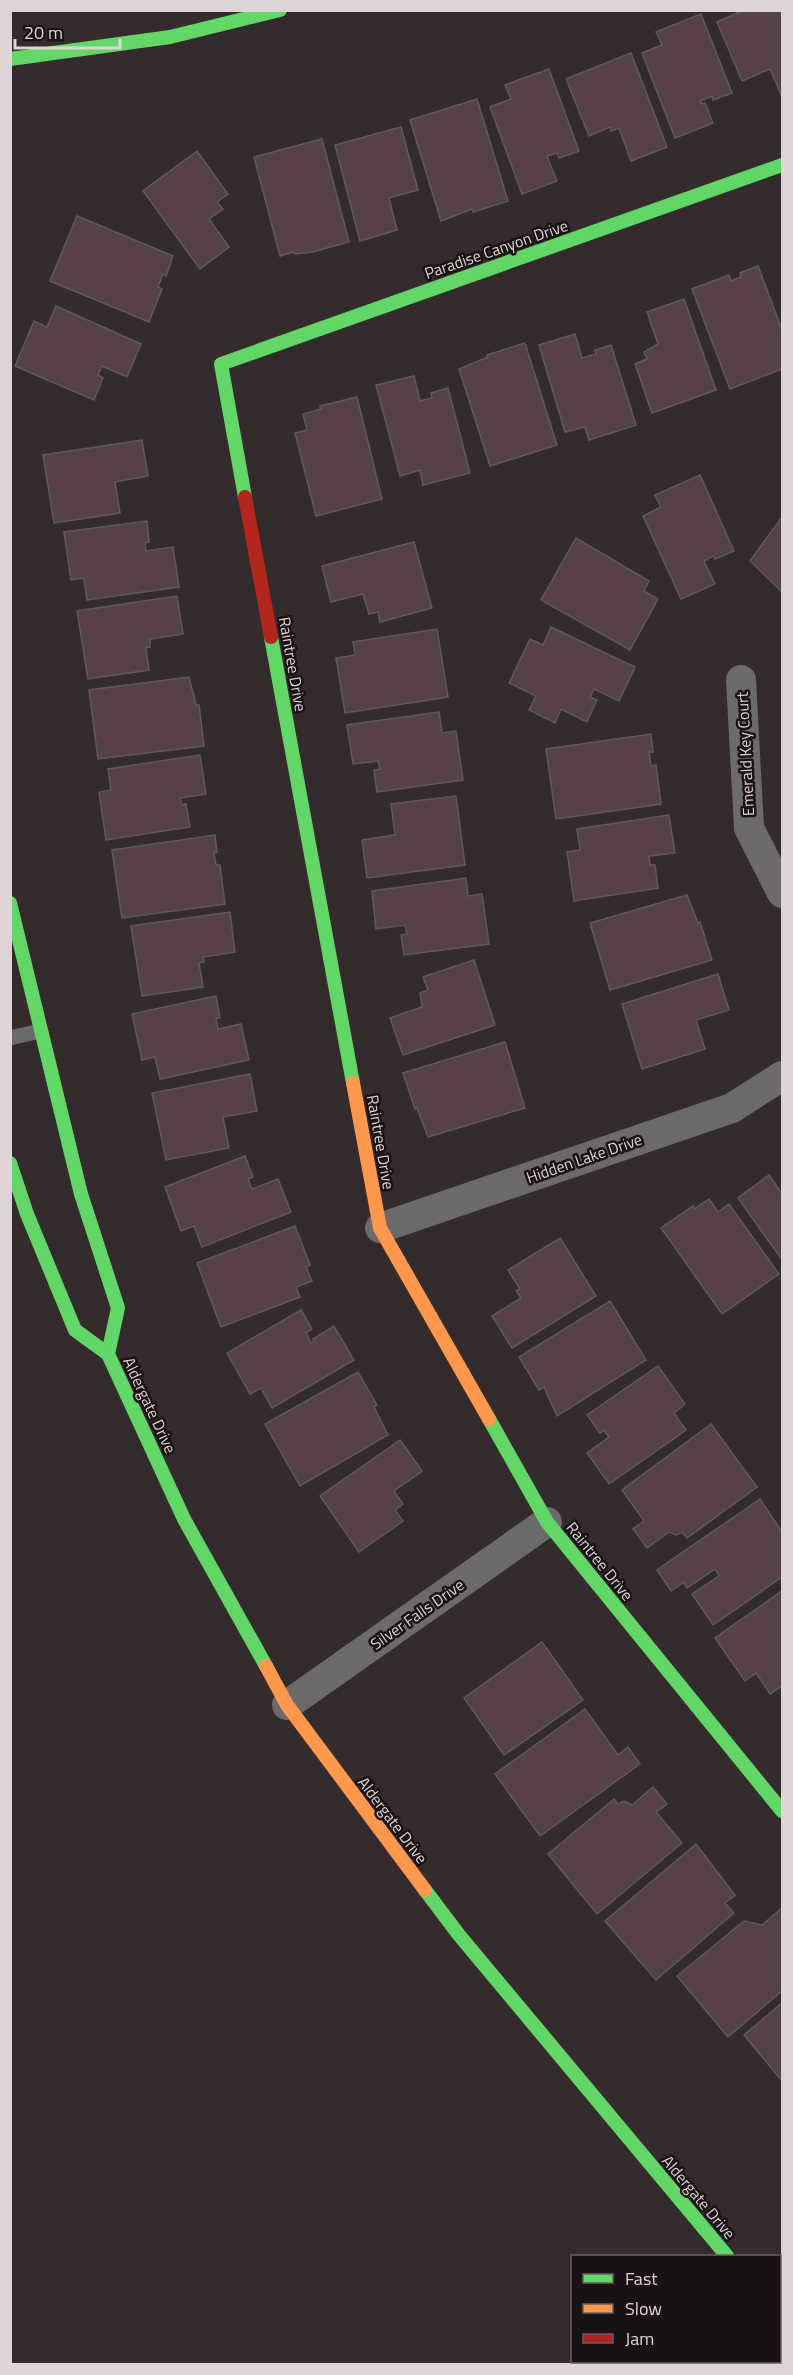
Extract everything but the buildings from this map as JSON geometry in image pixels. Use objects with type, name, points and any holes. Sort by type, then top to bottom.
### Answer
[{"type":"street","points":[[10,59],[170,37],[280,10]]},
{"type":"street","name":"Paradise Canyon Drive","points":[[221,363],[783,165]]},
{"type":"street","name":"Raintree Drive","points":[[221,363],[380,1228],[547,1522],[783,1811]]},
{"type":"street","name":"Emerald Key Court","points":[[741,680],[749,828],[783,893]]},
{"type":"street","name":"Aldergate Drive","points":[[10,903],[81,1194],[118,1308],[108,1354]]},
{"type":"street","name":"Hidden Lake Drive","points":[[380,1228],[732,1108],[783,1076]]},
{"type":"street","name":"Aldergate Drive","points":[[10,1163],[27,1214],[75,1330],[108,1354],[184,1519],[287,1706],[459,1935],[726,2255]]},
{"type":"street","name":"Silver Falls Drive","points":[[287,1706],[547,1522]]},
{"type":"lane","points":[[10,1038],[40,1031]]},
{"type":"traffic: fast","points":[[10,59],[170,37],[280,10]]},
{"type":"traffic: fast","points":[[245,497],[221,364],[782,165]]},
{"type":"traffic: fast","points":[[271,637],[353,1083]]},
{"type":"traffic: fast","points":[[10,903],[81,1194],[118,1308],[108,1354]]},
{"type":"traffic: fast","points":[[10,1163],[27,1214],[75,1330],[108,1354],[184,1519],[266,1666]]},
{"type":"traffic: fast","points":[[489,1419],[547,1522],[782,1811]]},
{"type":"traffic: fast","points":[[425,1890],[459,1935],[726,2255]]},
{"type":"traffic: slow","points":[[353,1083],[380,1228],[489,1419]]},
{"type":"traffic: slow","points":[[266,1666],[287,1705],[425,1890]]},
{"type":"traffic: jam","points":[[245,497],[271,637]]}]
